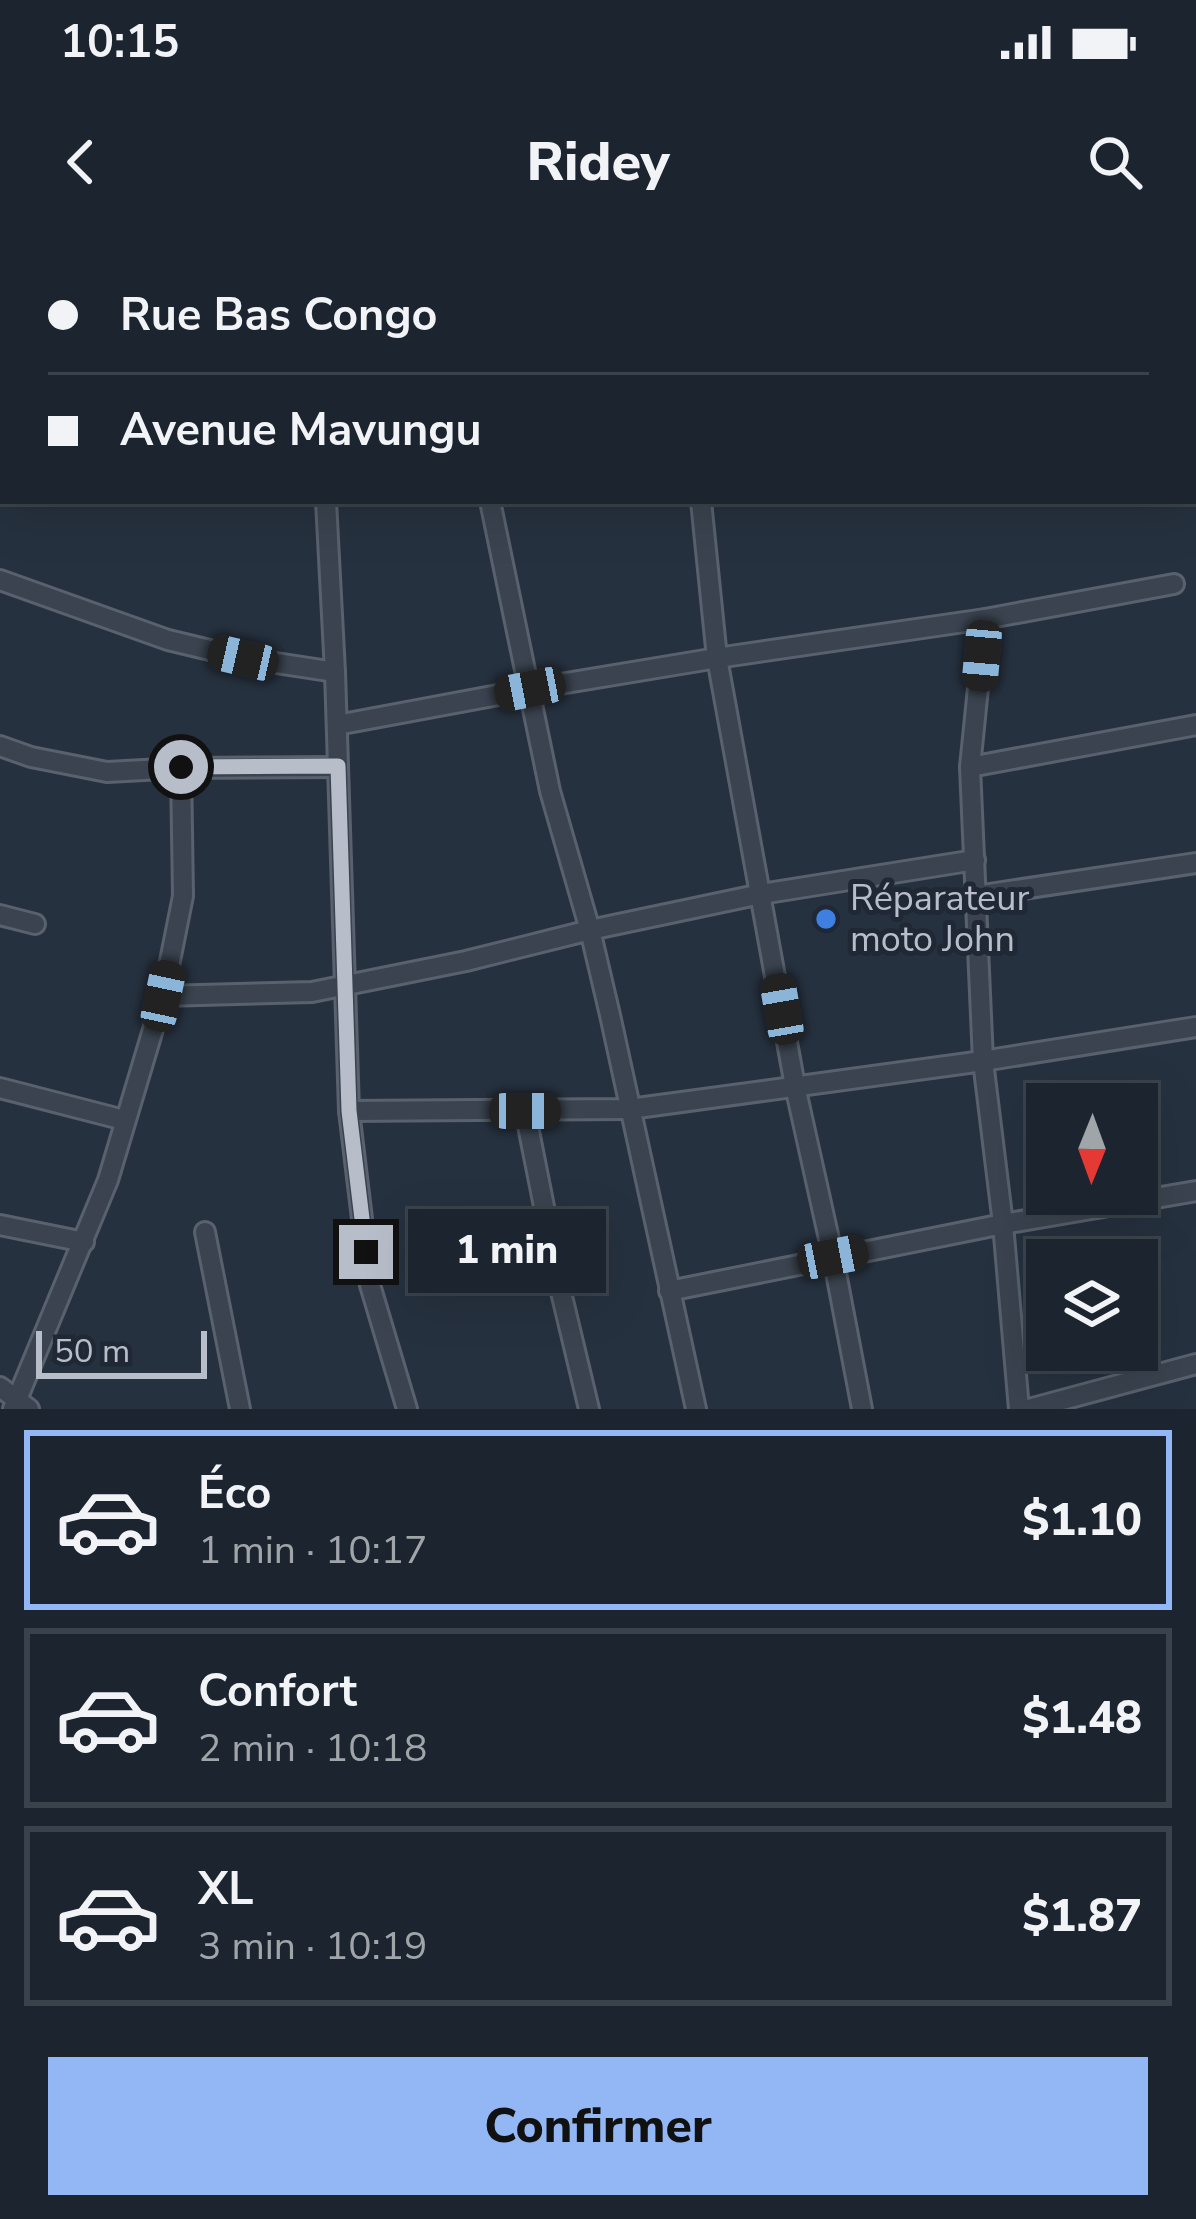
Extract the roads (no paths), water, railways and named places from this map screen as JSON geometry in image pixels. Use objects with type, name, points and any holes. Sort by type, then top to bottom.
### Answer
[{"type":"street","points":[[326,504],[349,1111],[370,1285],[406,1409]]},
{"type":"street","points":[[491,504],[550,791],[590,930],[696,1409]]},
{"type":"street","points":[[700,504],[717,658],[795,1085],[862,1409]]},
{"type":"street","points":[[0,580],[168,640],[335,672]]},
{"type":"street","points":[[337,724],[1174,584]]},
{"type":"street","points":[[985,619],[970,767],[983,1061],[1018,1409]]},
{"type":"street","points":[[970,767],[1196,725]]},
{"type":"street","points":[[0,746],[107,772],[338,766]]},
{"type":"street","points":[[0,1387],[20,1406],[108,1180],[163,996],[183,896],[181,767]]},
{"type":"street","points":[[163,996],[312,992],[761,894],[975,860]]},
{"type":"street","points":[[976,896],[1196,863]]},
{"type":"street","points":[[0,915],[35,923]]},
{"type":"street","points":[[349,1111],[630,1109],[1196,1027]]},
{"type":"street","points":[[0,1088],[124,1120]]},
{"type":"street","points":[[525,1111],[589,1409]]},
{"type":"street","points":[[669,1291],[1196,1191]]},
{"type":"street","points":[[0,1225],[84,1242]]},
{"type":"street","points":[[206,1232],[240,1409]]},
{"type":"street","points":[[1029,1409],[1196,1364]]},
{"type":"place","name":"Réparateur moto John","points":[[826,919]]}]
